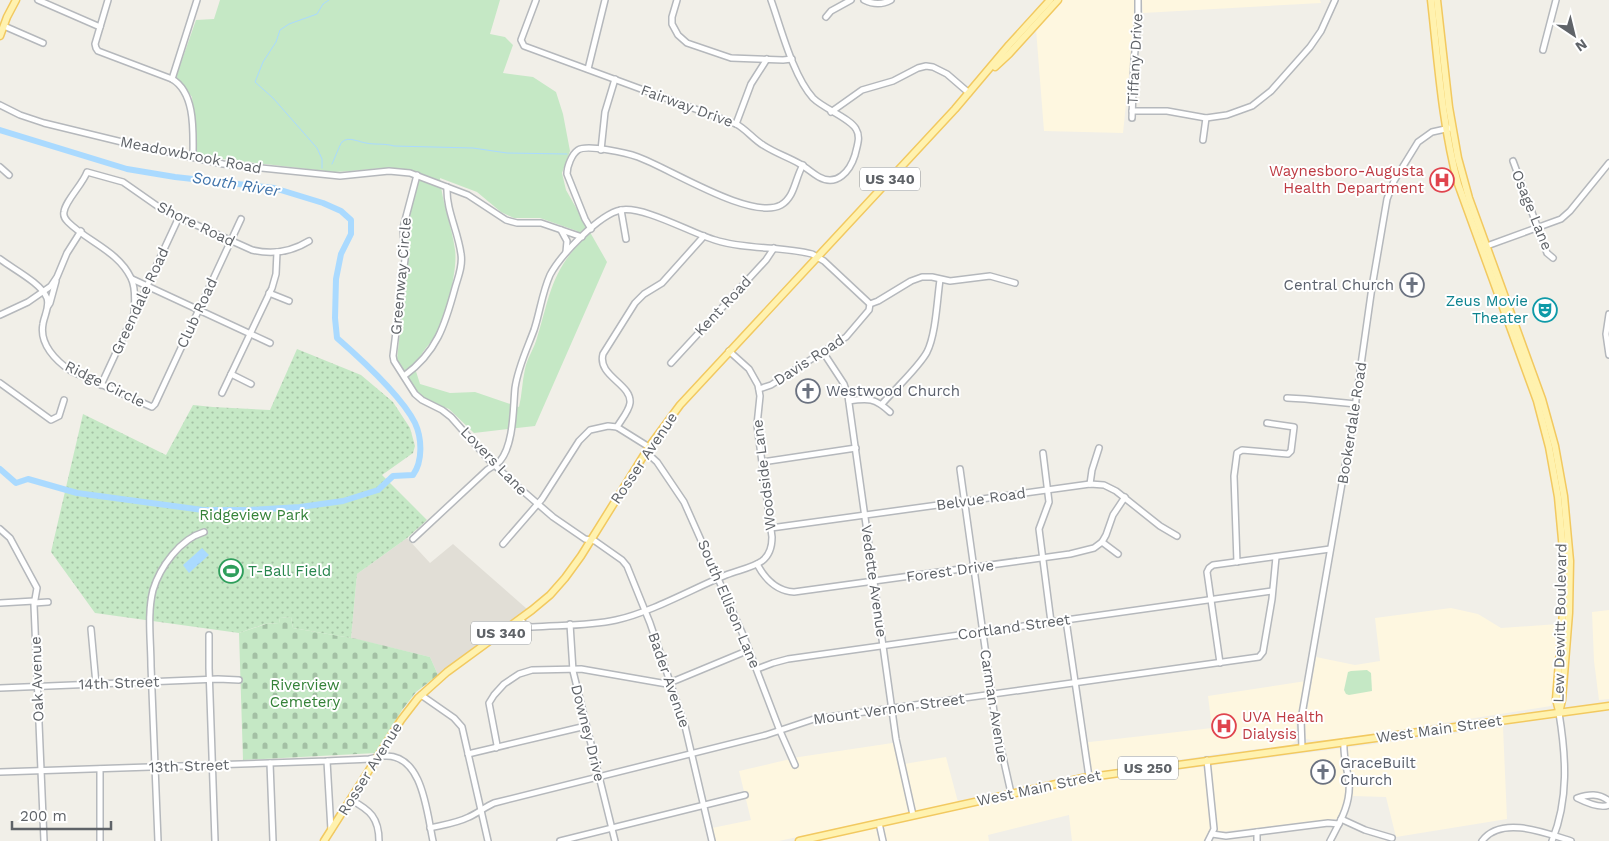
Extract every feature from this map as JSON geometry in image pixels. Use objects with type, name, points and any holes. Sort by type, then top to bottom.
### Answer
[{"type":"main road","points":[[0,36],[16,0]]},
{"type":"main road","name":"Rosser Avenue","points":[[324,841],[404,715],[421,695],[447,672],[544,600],[560,584],[575,565],[647,449],[680,405],[969,93],[1050,0]]},
{"type":"main road","name":"Rosser Avenue","points":[[979,82],[1009,54],[1058,0]]},
{"type":"main road","name":"Lew Dewitt Boulevard","points":[[1430,0],[1449,128],[1464,182],[1484,247],[1555,446],[1564,496],[1569,552],[1569,613],[1562,700],[1559,713]]},
{"type":"main road","name":"Lew Dewitt Boulevard","points":[[1437,0],[1449,128]]},
{"type":"main road","name":"West Main Street","points":[[799,841],[823,838],[913,815],[1089,777],[1609,706]]},
{"type":"street","points":[[38,0],[100,27]]},
{"type":"street","points":[[108,0],[95,46],[97,50],[172,79],[183,87],[189,98],[193,158]]},
{"type":"street","points":[[172,79],[197,0]]},
{"type":"street","name":"Fairway Drive","points":[[536,0],[521,42],[524,46],[736,124],[768,148],[802,165],[819,177],[827,180],[839,178],[850,168],[858,144],[857,131],[850,122],[819,104],[810,94],[801,80],[792,59],[771,0]]},
{"type":"street","points":[[588,69],[605,0]]},
{"type":"street","points":[[677,0],[672,21],[675,31],[683,41],[731,58],[792,59]]},
{"type":"street","points":[[826,17],[831,11],[852,0]]},
{"type":"street","points":[[864,0],[880,4],[891,0]]},
{"type":"street","name":"Tiffany Drive","points":[[1138,0],[1132,114],[1167,111],[1206,118]]},
{"type":"street","points":[[1202,140],[1206,118],[1238,112],[1252,106],[1271,91],[1310,47],[1321,31],[1335,0]]},
{"type":"street","points":[[1543,50],[1556,0]]},
{"type":"street","points":[[4,26],[43,44]]},
{"type":"street","points":[[736,124],[751,84],[767,59]]},
{"type":"street","points":[[831,112],[862,90],[887,83],[926,66],[933,67],[947,74],[969,93]]},
{"type":"street","points":[[601,150],[605,112],[615,79]]},
{"type":"street","name":"Meadowbrook Road","points":[[0,105],[20,115],[44,123],[193,158],[238,166],[316,174],[350,175],[389,170],[401,171],[447,186],[474,198],[494,214],[506,220],[517,223],[541,223],[582,237]]},
{"type":"street","name":"Bookerdale Road","points":[[1302,748],[1301,720],[1356,404],[1372,287],[1388,194],[1418,142],[1432,132],[1449,128]]},
{"type":"street","points":[[591,229],[568,178],[567,171],[578,150],[588,148],[638,157],[720,196],[765,208],[779,206],[786,200],[793,189],[802,165]]},
{"type":"street","name":"Osage Lane","points":[[1513,161],[1537,229],[1547,253],[1553,258]]},
{"type":"street","points":[[1484,247],[1537,229],[1567,214],[1609,163]]},
{"type":"street","points":[[0,166],[9,175]]},
{"type":"street","name":"Shore Road","points":[[81,231],[67,221],[64,212],[65,207],[84,181],[87,172],[123,182],[154,204],[179,218],[252,250],[277,252],[291,249],[309,241]]},
{"type":"street","name":"Greenway Circle","points":[[404,376],[395,364],[393,356],[404,259],[403,228],[417,176]]},
{"type":"street","points":[[404,376],[423,360],[439,336],[446,320],[460,270],[461,254],[446,199],[447,186]]},
{"type":"street","points":[[414,539],[502,458],[508,443],[513,420],[518,373],[534,330],[548,282],[555,267],[566,252],[604,217],[621,210],[631,210],[644,213],[724,243],[810,253],[818,257],[870,304]]},
{"type":"street","points":[[621,210],[626,239]]},
{"type":"street","name":"Greendale Road","points":[[102,385],[179,218]]},
{"type":"street","name":"Club Road","points":[[152,406],[155,404],[241,219]]},
{"type":"street","points":[[560,230],[567,240],[566,252]]},
{"type":"street","points":[[81,231],[123,265],[132,279],[135,300],[134,313]]},
{"type":"street","name":"Ridge Circle","points":[[81,231],[63,260],[57,277],[42,327],[44,341],[50,351],[66,367],[102,385],[152,406]]},
{"type":"street","points":[[503,544],[538,505],[586,433],[602,426],[617,427],[629,408],[630,399],[606,370],[602,361],[603,354],[635,303],[644,294],[662,282],[704,236]]},
{"type":"street","name":"Kent Road","points":[[671,363],[766,260],[774,248]]},
{"type":"street","points":[[222,393],[269,293],[276,274],[277,252]]},
{"type":"street","points":[[0,259],[36,285],[43,292],[48,305]]},
{"type":"street","name":"Davis Road","points":[[759,389],[771,385],[844,338],[868,310],[870,304],[917,278],[927,277],[956,281],[990,276],[1015,283]]},
{"type":"street","name":"Ridge Circle","points":[[0,315],[36,297],[53,283],[57,277]]},
{"type":"street","points":[[132,279],[270,343]]},
{"type":"street","points":[[882,404],[925,356],[930,345],[940,280]]},
{"type":"street","points":[[36,285],[45,286],[53,283]]},
{"type":"street","points":[[36,285],[36,297],[42,298],[48,305]]},
{"type":"street","points":[[269,293],[289,301]]},
{"type":"street","points":[[1609,314],[1606,334],[1609,354]]},
{"type":"street","points":[[729,352],[749,369],[755,377],[759,389]]},
{"type":"street","name":"Vedette Avenue","points":[[823,352],[844,384],[849,401],[896,739],[913,815]]},
{"type":"street","points":[[231,374],[251,384]]},
{"type":"street","name":"Lovers Lane","points":[[404,376],[419,398],[452,417],[494,465],[538,505],[577,534],[590,540]]},
{"type":"street","points":[[0,383],[51,420],[58,416],[64,400]]},
{"type":"street","name":"Woodside Lane","points":[[757,564],[765,559],[770,551],[772,542],[756,420],[760,396],[759,389]]},
{"type":"street","points":[[1287,398],[1356,404]]},
{"type":"street","points":[[849,401],[869,399],[882,404],[890,412]]},
{"type":"street","points":[[1237,562],[1234,476],[1237,453],[1242,450],[1288,454],[1291,451],[1294,428],[1267,423]]},
{"type":"street","name":"South Ellison Lane","points":[[617,427],[647,449],[679,494],[749,650],[795,765]]},
{"type":"street","points":[[762,462],[856,448]]},
{"type":"street","points":[[1090,484],[1099,448]]},
{"type":"street","points":[[1043,453],[1049,506],[1042,518],[1039,529],[1051,622]]},
{"type":"street","name":"Carman Avenue","points":[[960,469],[991,694],[1000,751],[1011,793]]},
{"type":"street","name":"Belvue Road","points":[[771,528],[1090,484],[1104,485],[1116,491],[1160,526],[1177,536]]},
{"type":"street","points":[[1118,554],[1102,542],[1113,515],[1125,497]]},
{"type":"street","name":"Oak Avenue","points":[[0,531],[8,536],[13,543],[37,590],[34,602],[44,841]]},
{"type":"street","points":[[158,841],[150,621],[153,590],[160,572],[174,553],[194,536],[204,532]]},
{"type":"street","name":"Bader Avenue","points":[[590,540],[595,541],[624,562],[629,569],[685,726],[712,841]]},
{"type":"street","name":"Forest Drive","points":[[757,564],[774,586],[790,592],[1070,554],[1094,548],[1102,542]]},
{"type":"street","points":[[1220,663],[1207,572],[1209,568],[1213,565],[1330,549]]},
{"type":"street","name":"Mount Vernon Street","points":[[430,828],[463,820],[484,807],[494,804],[780,731],[814,719],[1261,656],[1276,557]]},
{"type":"street","points":[[520,619],[530,627],[607,622],[626,618],[718,578],[757,564]]},
{"type":"street","name":"Cortland Street","points":[[757,669],[788,659],[1272,591]]},
{"type":"street","points":[[0,603],[48,602]]},
{"type":"street","points":[[1066,620],[1089,777]]},
{"type":"street","name":"Downey Drive","points":[[570,624],[572,668],[615,841]]},
{"type":"street","points":[[91,629],[96,684]]},
{"type":"street","points":[[209,635],[215,841]]},
{"type":"street","points":[[496,748],[497,745],[488,706],[498,690],[519,674],[532,670],[572,668],[660,684],[670,683],[749,650]]},
{"type":"street","name":"14th Street","points":[[0,688],[238,680]]},
{"type":"street","points":[[421,695],[452,716],[463,729],[488,841]]},
{"type":"street","points":[[1553,838],[1564,796],[1565,761],[1559,713]]},
{"type":"street","points":[[468,754],[586,726]]},
{"type":"street","points":[[1330,841],[1347,804],[1349,790],[1344,742]]},
{"type":"street","name":"13th Street","points":[[0,772],[396,757],[402,759],[411,767],[420,786],[433,841]]},
{"type":"street","points":[[1207,760],[1214,826],[1208,841]]},
{"type":"street","points":[[327,761],[331,831]]},
{"type":"street","points":[[270,763],[273,841]]},
{"type":"street","points":[[100,769],[100,841]]},
{"type":"street","points":[[1564,796],[1604,807],[1609,803],[1602,797],[1593,794],[1576,798]]},
{"type":"street","points":[[560,841],[745,795]]},
{"type":"street","points":[[351,800],[372,814],[378,828],[378,841]]},
{"type":"street","points":[[1212,834],[1222,836],[1340,822],[1392,838]]},
{"type":"street","points":[[880,823],[883,841]]},
{"type":"street","points":[[1482,841],[1489,833],[1501,828],[1520,828],[1553,838],[1571,841]]},
{"type":"street","points":[[1257,832],[1258,841]]},
{"type":"shaded area","points":[[1062,0],[1134,0],[1135,16],[1123,133],[1044,131],[1036,29]]},
{"type":"shaded area","points":[[1142,0],[1320,0],[1321,3],[1143,13]]},
{"type":"shaded area","points":[[407,538],[430,563],[453,544],[527,609],[438,675],[430,657],[351,638],[357,574]]},
{"type":"shaded area","points":[[1451,608],[1478,614],[1501,628],[1558,624],[1553,701],[1551,706],[1335,740],[1306,739],[1305,723],[1316,657],[1355,665],[1380,661],[1375,618]]},
{"type":"shaded area","points":[[1609,610],[1609,699],[1599,700],[1594,661],[1592,612]]},
{"type":"shaded area","points":[[1306,681],[1296,724],[1298,738],[1291,745],[1085,774],[1081,743],[1212,728],[1208,696]]},
{"type":"shaded area","points":[[1503,727],[1507,819],[1396,837],[1386,797],[1353,796],[1345,818],[1210,833],[1203,841],[1072,841],[1069,815],[988,835],[989,841],[817,841],[1071,784]]},
{"type":"shaded area","points":[[899,742],[904,764],[946,757],[958,802],[779,841],[715,841],[712,828],[751,820],[739,771],[799,757]]},
{"type":"green space","points":[[220,0],[500,0],[490,34],[505,37],[513,45],[503,73],[533,77],[556,92],[563,114],[570,151],[562,173],[566,190],[607,262],[535,426],[474,433],[449,409],[426,400],[418,393],[397,359],[406,275],[407,244],[405,228],[418,181],[416,172],[385,168],[334,172],[197,156],[192,97],[176,77],[196,20],[214,19]],"holes":[[[440,178],[477,192],[501,212],[514,218],[540,218],[577,231],[582,241],[563,264],[552,288],[536,341],[526,365],[519,407],[475,392],[450,393],[420,384],[414,365],[440,326],[455,269],[454,241]]]},
{"type":"green space","name":"Ridgeview Park","points":[[297,349],[361,375],[393,402],[410,428],[415,446],[413,453],[382,475],[427,520],[407,538],[357,574],[351,638],[293,628],[291,617],[280,618],[279,623],[265,624],[239,633],[95,613],[51,552],[83,414],[166,455],[193,405],[270,410]]},
{"type":"green space","name":"Riverview Cemetery","points":[[291,617],[293,628],[357,639],[430,657],[438,675],[416,692],[402,710],[376,753],[243,760],[239,633],[266,624],[279,623],[280,618]]},
{"type":"green space","points":[[1367,670],[1371,673],[1372,691],[1346,694],[1344,690],[1348,672]]},
{"type":"water","points":[[202,548],[209,555],[189,573],[183,565]]},
{"type":"waterway","points":[[322,168],[322,159],[317,148],[273,98],[255,82],[263,62],[276,42],[280,30],[289,24],[317,14],[323,4],[329,0]]},
{"type":"waterway","name":"South River","points":[[0,130],[127,169],[175,177],[274,188],[323,203],[341,211],[351,220],[351,234],[341,254],[336,279],[335,318],[337,338],[380,378],[409,412],[419,435],[420,449],[419,463],[413,475],[393,476],[378,490],[343,501],[300,507],[249,510],[203,510],[77,493],[28,479],[16,483],[0,469]]},
{"type":"waterway","points":[[332,164],[341,143],[347,139],[369,144],[394,146],[473,148],[507,153],[567,154]]},
{"type":"place","name":"Waynesboro-Augusta Health Department","points":[[1442,180]]},
{"type":"place","name":"Central Church","points":[[1412,285]]},
{"type":"place","name":"Zeus Movie Theater","points":[[1545,310]]},
{"type":"place","name":"Westwood Church","points":[[808,391]]},
{"type":"place","name":"T-Ball Field","points":[[231,571]]},
{"type":"place","name":"UVA Health Dialysis","points":[[1224,726]]},
{"type":"place","name":"GraceBuilt Church","points":[[1323,772]]}]
